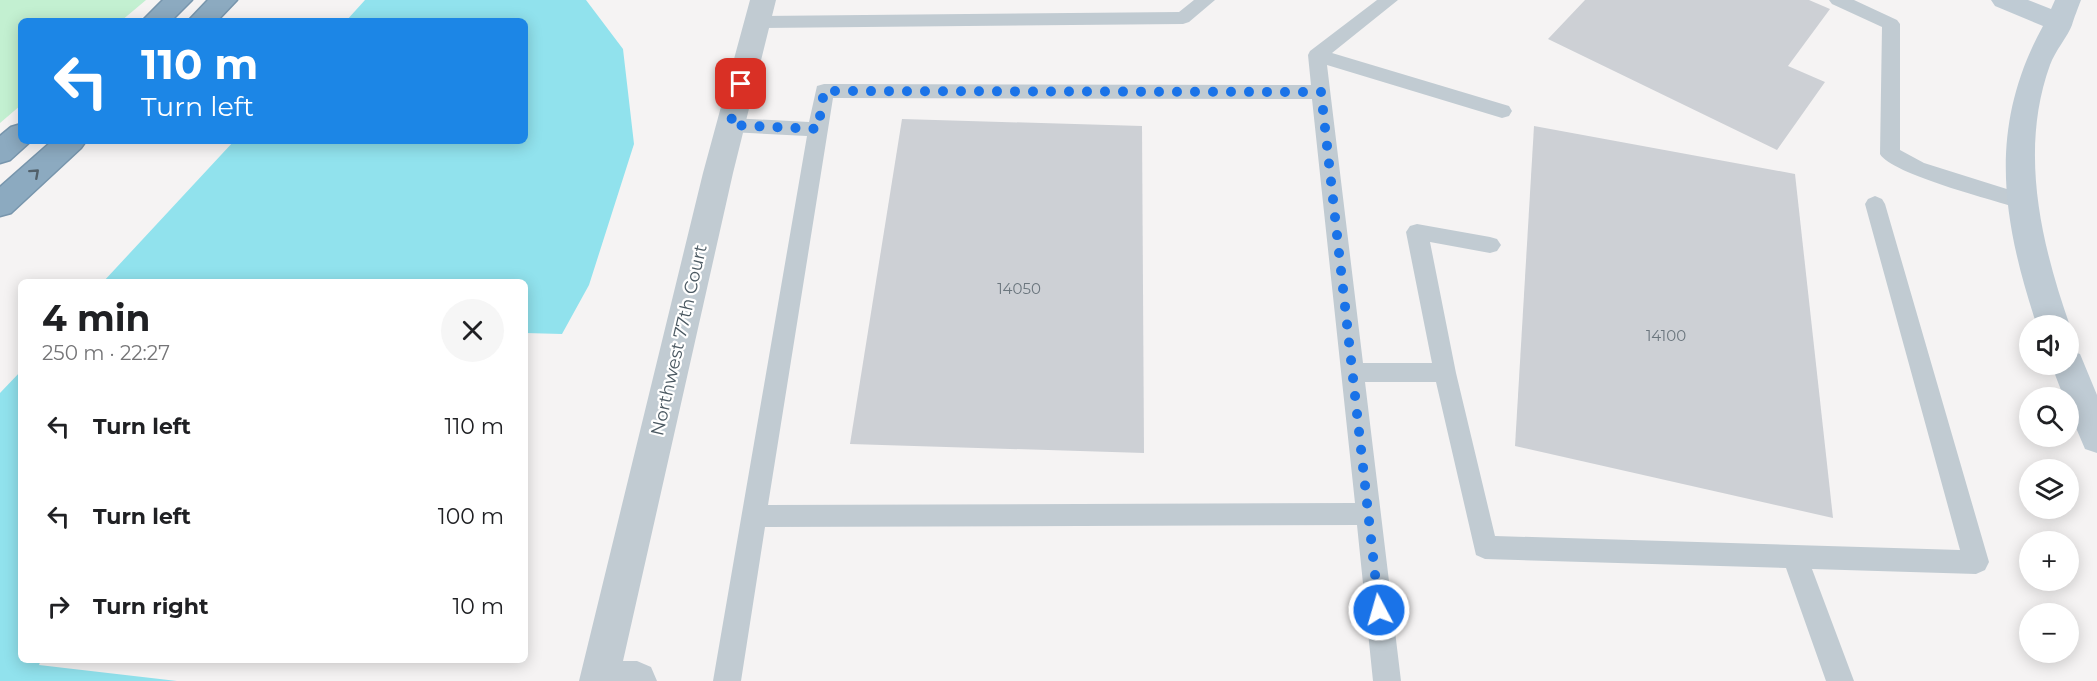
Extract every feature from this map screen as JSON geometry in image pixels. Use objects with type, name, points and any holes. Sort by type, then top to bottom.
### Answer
[{"type":"highway","points":[[158,18],[179,0]]},
{"type":"highway","points":[[204,18],[224,0]]},
{"type":"highway","points":[[0,152],[18,137]]},
{"type":"highway","points":[[0,205],[68,144]]},
{"type":"street","points":[[2004,0],[2064,11],[2090,0]]},
{"type":"street","name":"Northwest 77th Court","points":[[612,681],[730,125],[760,11]]},
{"type":"street","points":[[2050,315],[2035,275],[2019,180],[2023,114],[2037,65],[2064,11]]},
{"type":"street","points":[[2072,375],[2097,438]]},
{"type":"lane","points":[[760,11],[1184,18],[1206,0]]},
{"type":"lane","points":[[1317,55],[1389,0]]},
{"type":"lane","points":[[1838,0],[1891,24],[1890,154],[1917,168],[2022,201]]},
{"type":"lane","points":[[1317,55],[1387,681]]},
{"type":"lane","points":[[1317,55],[1502,111]]},
{"type":"lane","points":[[727,681],[824,91],[1321,92]]},
{"type":"lane","points":[[730,125],[818,129]]},
{"type":"lane","points":[[1490,245],[1417,232],[1445,373],[1485,547],[1976,562],[1875,204]]},
{"type":"lane","points":[[1352,372],[1445,373]]},
{"type":"lane","points":[[754,516],[1368,514]]},
{"type":"lane","points":[[1795,557],[1840,681]]},
{"type":"green space","points":[[0,0],[146,0],[125,18],[18,18],[18,108],[0,123]]},
{"type":"water","points":[[365,0],[586,0],[623,49],[634,144],[589,285],[562,334],[528,333],[528,279],[106,279],[231,144],[528,144],[528,18],[349,18]]},
{"type":"water","points":[[18,374],[18,663],[40,663],[39,665],[177,681],[0,681],[0,393]]},
{"type":"building","points":[[1585,0],[1809,0],[1830,9],[1788,66],[1825,82],[1777,150],[1548,39]]},
{"type":"building","points":[[902,119],[1142,126],[1144,453],[850,444]]},
{"type":"building","points":[[1534,126],[1795,174],[1833,518],[1515,446]]},
{"type":"route","points":[[741,84],[730,125],[818,129],[824,91],[1321,92],[1379,610]]}]
